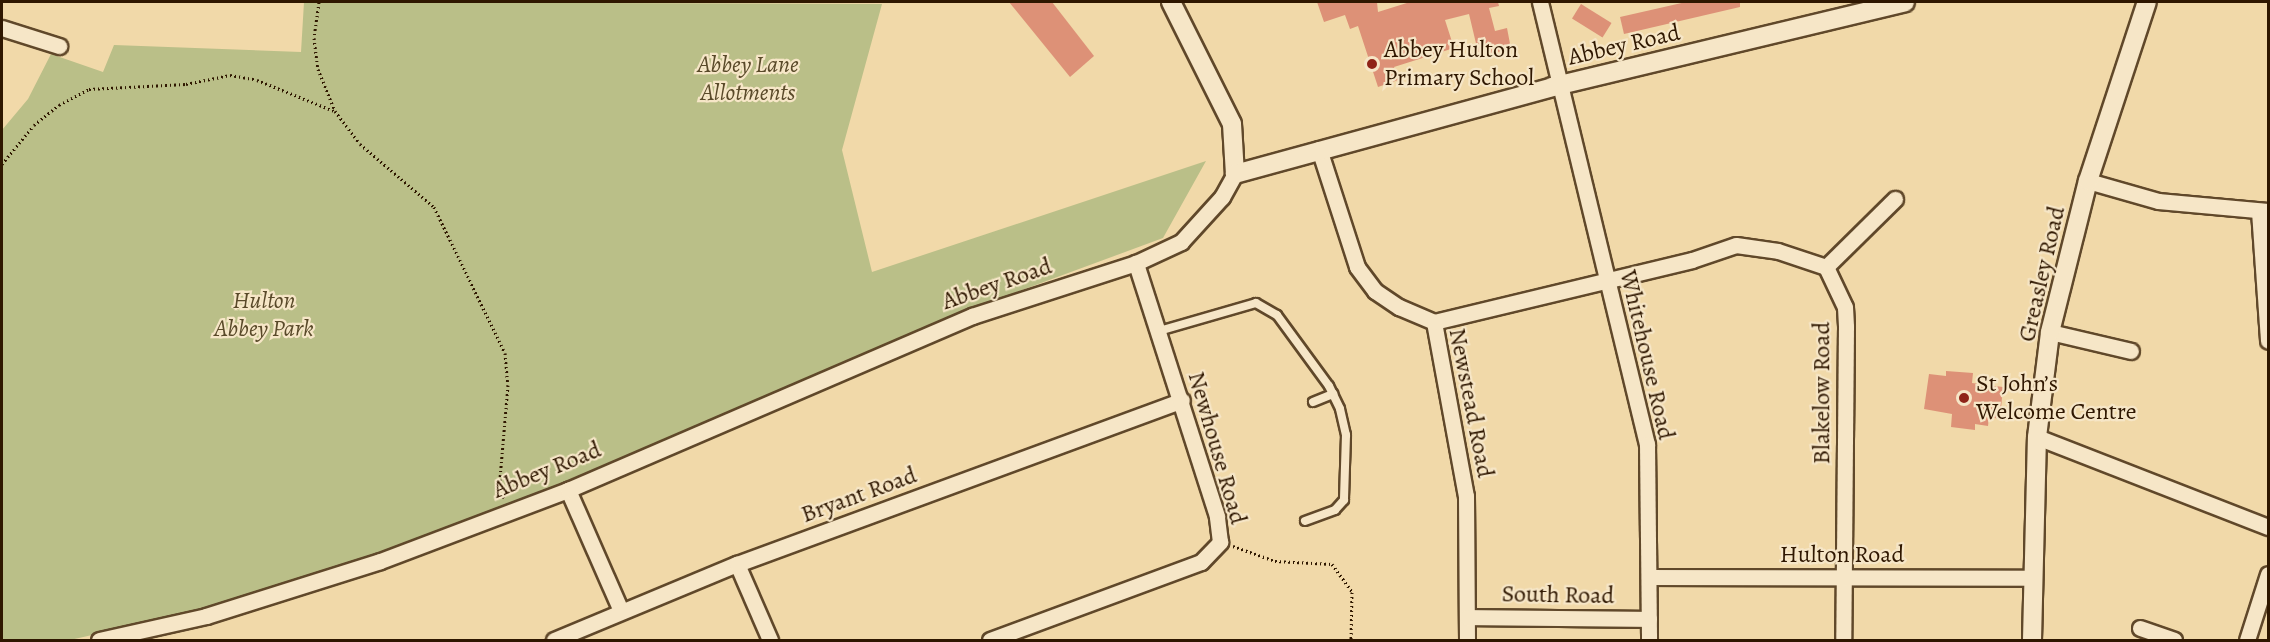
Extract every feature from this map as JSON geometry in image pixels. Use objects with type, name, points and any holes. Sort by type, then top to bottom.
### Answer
[{"type":"street","points":[[1171,2],[1232,124],[1237,150],[1235,174]]},
{"type":"street","name":"Whitehouse Road","points":[[1540,2],[1647,444],[1648,640]]},
{"type":"street","name":"Abbey Road","points":[[99,640],[206,616],[380,561],[568,490],[972,316],[1136,263],[1181,242],[1222,196],[1235,174],[1319,148],[1560,85],[1905,2]]},
{"type":"street","name":"Greasley Road","points":[[2134,34],[2136,2]]},
{"type":"street","name":"Greasley Road","points":[[2032,640],[2037,437],[2050,332],[2088,181],[2134,34],[2147,2]]},
{"type":"street","points":[[2,28],[59,46]]},
{"type":"street","name":"Newstead Road","points":[[1319,148],[1357,267],[1375,291],[1399,308],[1434,321],[1467,496],[1467,640]]},
{"type":"street","points":[[2088,181],[2158,201],[2264,211],[2268,341]]},
{"type":"street","points":[[1434,321],[1692,260],[1736,245],[1778,251],[1826,267],[1895,199]]},
{"type":"street","name":"Newhouse Road","points":[[1000,639],[1202,562],[1220,542],[1217,516],[1182,400],[1136,263]]},
{"type":"street","name":"Blakelow Road","points":[[1826,267],[1845,307],[1846,327],[1843,640]]},
{"type":"street","points":[[2050,332],[2132,351]]},
{"type":"street","name":"Bryant Road","points":[[554,640],[737,564],[1182,400]]},
{"type":"street","points":[[2037,437],[2268,527]]},
{"type":"street","points":[[568,490],[621,611]]},
{"type":"street","points":[[737,564],[770,640]]},
{"type":"street","points":[[2247,640],[2268,574]]},
{"type":"street","name":"Hulton Road","points":[[1649,578],[1844,576],[2034,578]]},
{"type":"street","name":"South Road","points":[[1467,617],[1649,619]]},
{"type":"street","points":[[2139,628],[2174,640]]},
{"type":"lane","points":[[1159,331],[1248,304],[1264,304],[1277,315],[1333,394],[1346,435],[1346,494],[1335,510],[1305,521]]},
{"type":"lane","points":[[1313,402],[1333,394]]},
{"type":"path","points":[[320,2],[314,38],[318,69],[335,111],[360,144],[434,207],[505,353],[508,385],[500,479],[509,512]]},
{"type":"path","points":[[2,164],[43,118],[89,88],[186,84],[230,75],[257,80],[335,111]]},
{"type":"path","points":[[1220,542],[1275,561],[1332,564],[1352,592],[1351,640]]},
{"type":"green space","name":"Hulton Abbey Park","points":[[304,2],[882,4],[842,150],[872,272],[1206,161],[1163,238],[968,310],[566,485],[380,553],[203,610],[70,640],[2,640],[2,130],[28,99],[51,54],[103,72],[114,45],[301,52]]},
{"type":"building","points":[[1009,2],[1052,2],[1094,56],[1070,77]]},
{"type":"building","points":[[1317,2],[1377,2],[1378,12],[1410,2],[1498,2],[1499,6],[1489,8],[1495,31],[1507,28],[1511,49],[1479,56],[1469,14],[1445,20],[1454,48],[1394,67],[1398,80],[1378,87],[1358,26],[1350,29],[1345,15],[1324,22]]},
{"type":"building","points":[[1686,2],[1740,2],[1740,7],[1624,34],[1620,17]]},
{"type":"building","points":[[1581,4],[1612,23],[1603,37],[1572,18]]},
{"type":"building","name":"St John’s Welcome Centre","points":[[1946,371],[1973,373],[1972,383],[2003,387],[2000,419],[1989,417],[1988,426],[1975,424],[1975,430],[1951,427],[1952,414],[1924,409],[1929,374],[1946,376]]},
{"type":"place","name":"Abbey Hulton Primary School","points":[[1372,64]]},
{"type":"place","name":"St John’s Welcome Centre","points":[[1964,398]]},
{"type":"park label","name":"Abbey Lane Allotments","points":[[748,79]]}]
